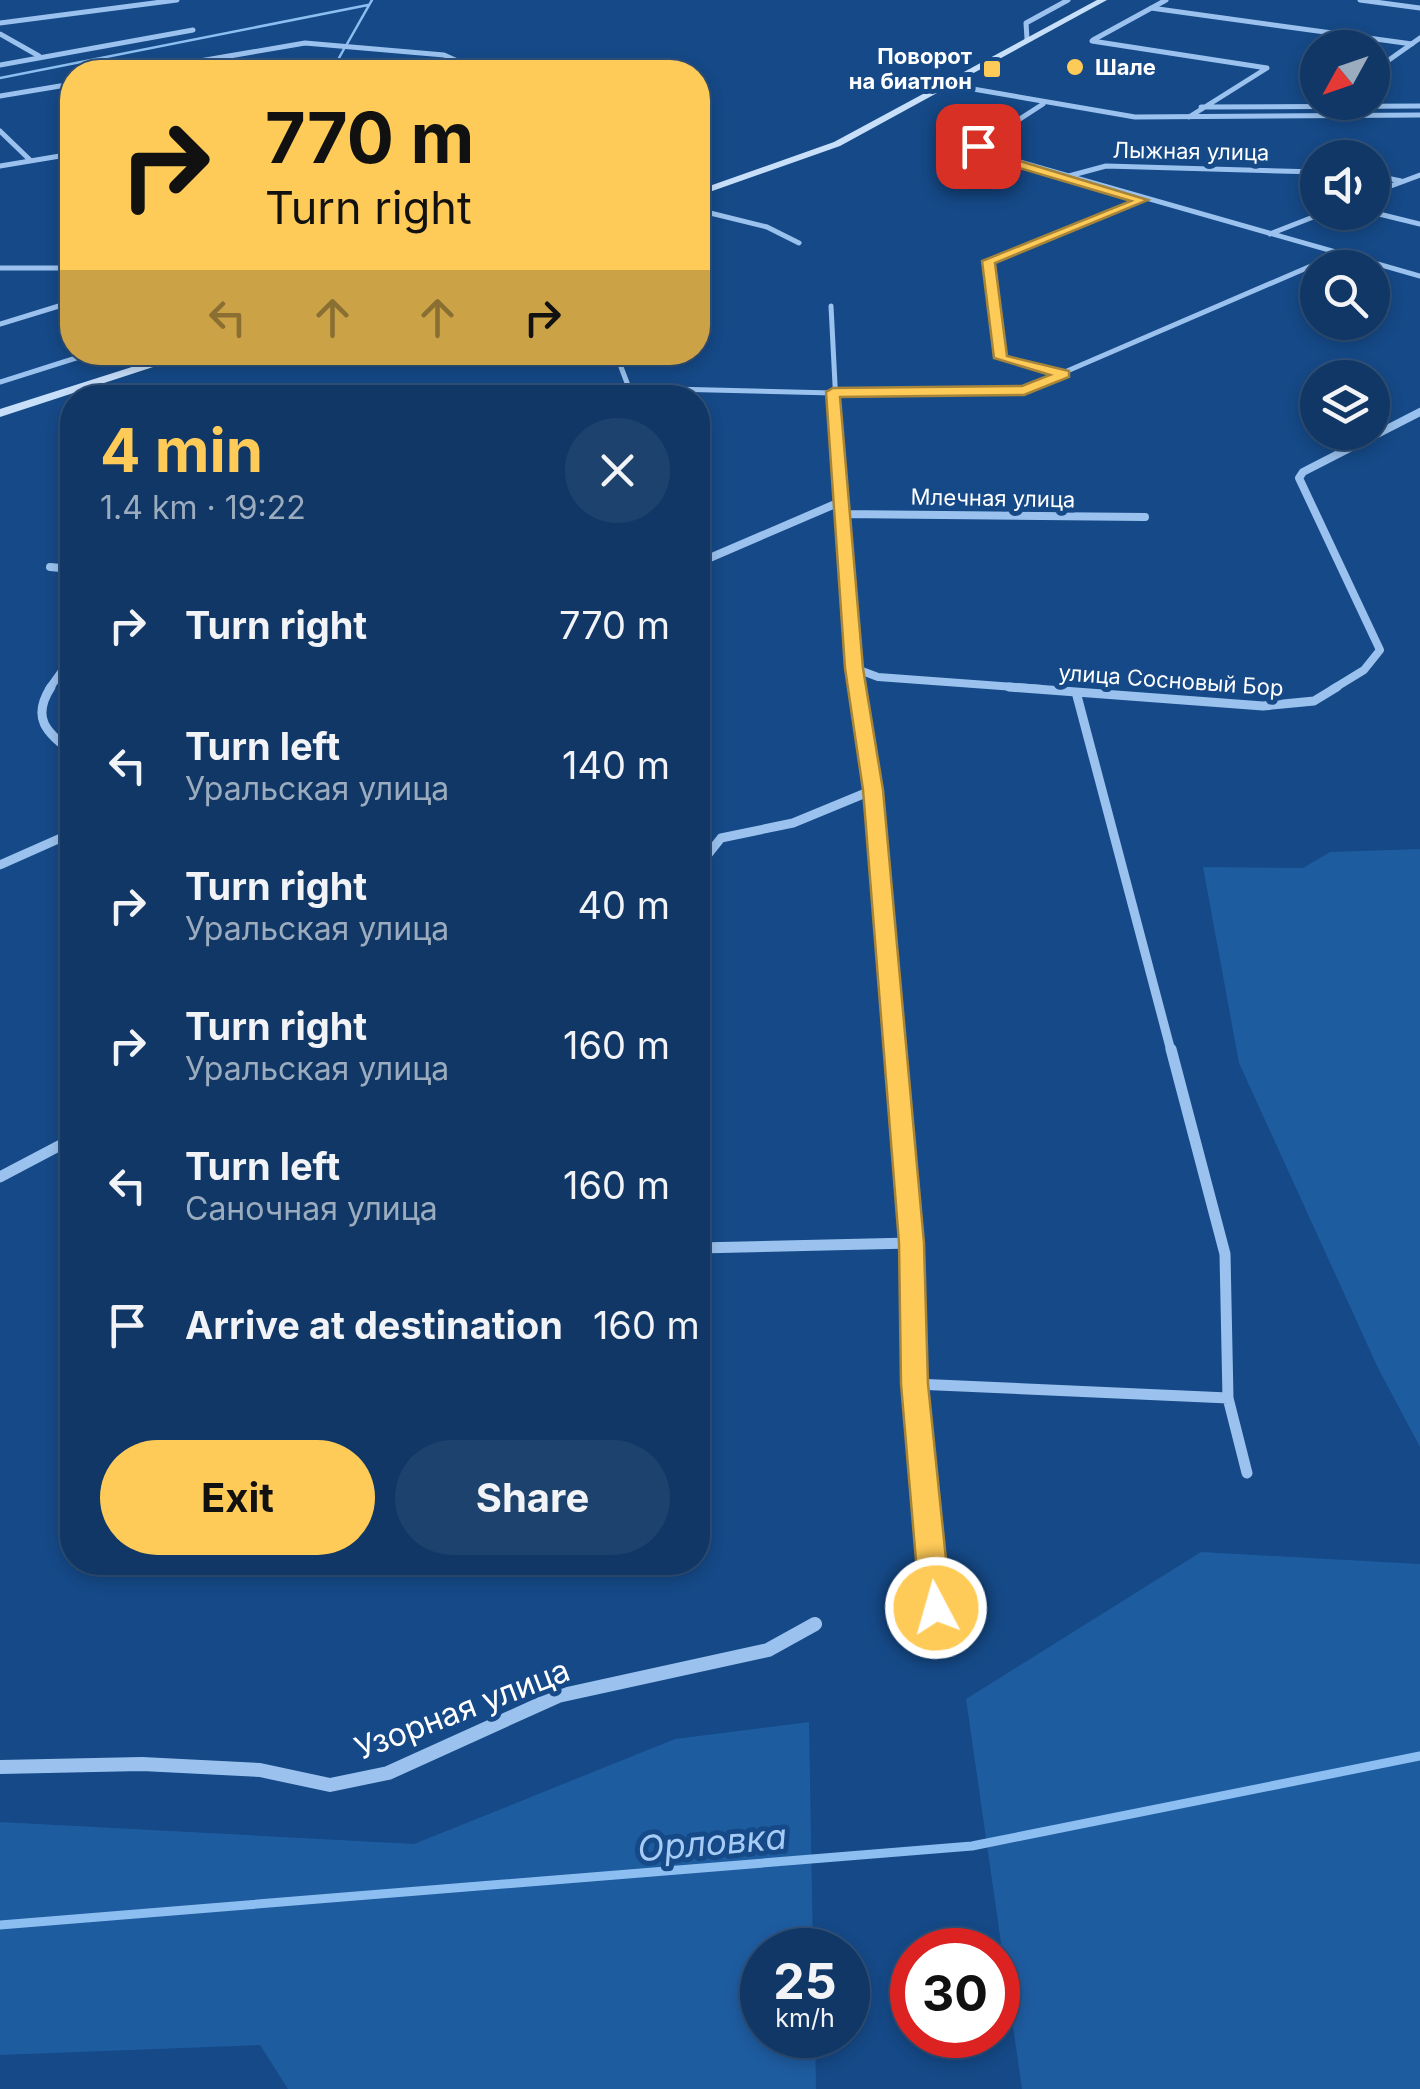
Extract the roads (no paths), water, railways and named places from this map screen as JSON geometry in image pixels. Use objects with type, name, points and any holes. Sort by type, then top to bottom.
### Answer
[{"type":"main road","points":[[710,189],[838,144],[1103,0]]},
{"type":"main road","points":[[89,385],[152,365]]},
{"type":"main road","points":[[0,413],[60,394]]},
{"type":"street","points":[[0,23],[177,0]]},
{"type":"street","points":[[1027,39],[1026,23],[1068,0]]},
{"type":"street","points":[[1166,0],[1092,41],[1267,68],[1188,118]]},
{"type":"street","points":[[1360,0],[1420,8]]},
{"type":"street","points":[[1151,8],[1412,44]]},
{"type":"street","points":[[0,65],[193,30]]},
{"type":"street","points":[[0,34],[39,56]]},
{"type":"street","points":[[1390,59],[1420,38]]},
{"type":"street","points":[[202,60],[291,44],[444,55],[455,60]]},
{"type":"street","points":[[944,84],[1135,117],[1420,118]]},
{"type":"street","points":[[2,94],[60,86]]},
{"type":"street","points":[[1043,104],[978,146],[978,150],[1326,250]]},
{"type":"street","points":[[1200,107],[1300,105]]},
{"type":"street","points":[[1390,105],[1420,106]]},
{"type":"street","points":[[0,131],[30,160]]},
{"type":"street","points":[[0,166],[60,156]]},
{"type":"street","name":"Лыжная улица","points":[[1064,177],[1117,166],[1300,171]]},
{"type":"street","points":[[1390,186],[1420,176]]},
{"type":"street","points":[[1390,179],[1402,181]]},
{"type":"street","points":[[1064,374],[1001,358],[988,261],[1142,200]]},
{"type":"street","points":[[710,213],[767,228],[799,243]]},
{"type":"street","points":[[1390,217],[1420,224]]},
{"type":"street","points":[[1268,234],[1300,222]]},
{"type":"street","points":[[0,268],[60,268]]},
{"type":"street","points":[[1390,268],[1420,276]]},
{"type":"street","points":[[710,390],[1024,390],[1300,271]]},
{"type":"street","points":[[0,324],[60,306]]},
{"type":"street","points":[[831,306],[840,502],[854,668],[873,790],[912,1243],[915,1384],[936,1608]]},
{"type":"street","points":[[0,382],[60,363]]},
{"type":"street","name":"улица Сосновый Бор","points":[[854,668],[878,676],[1076,692],[1300,705],[1314,701],[1364,670],[1380,650],[1299,478],[1303,472],[1420,412]]},
{"type":"street","points":[[710,558],[840,502]]},
{"type":"street","name":"Млечная улица","points":[[841,514],[1146,518]]},
{"type":"street","points":[[50,566],[60,567]]},
{"type":"street","points":[[60,676],[38,710],[38,722],[44,732],[60,743]]},
{"type":"street","points":[[1076,692],[1225,1254],[1228,1398],[1246,1473]]},
{"type":"street","points":[[710,852],[721,838],[793,823],[873,790]]},
{"type":"street","points":[[0,865],[60,838]]},
{"type":"street","points":[[0,1177],[60,1144]]},
{"type":"street","points":[[710,1248],[912,1243]]},
{"type":"street","points":[[915,1384],[1228,1398]]},
{"type":"street","name":"Узорная улица","points":[[0,1767],[142,1764],[260,1770],[330,1785],[388,1773],[558,1696],[768,1650],[814,1624]]},
{"type":"waterway","points":[[347,44],[372,0]]},
{"type":"waterway","points":[[91,60],[368,5]]},
{"type":"waterway","points":[[340,60],[345,47]]},
{"type":"waterway","points":[[0,78],[60,66]]},
{"type":"waterway","name":"Орловка","points":[[0,1925],[972,1846],[1420,1756]]},
{"type":"place","name":"Шале","points":[[1075,67]]},
{"type":"place","name":"Поворот на биатлон","points":[[992,69]]}]
